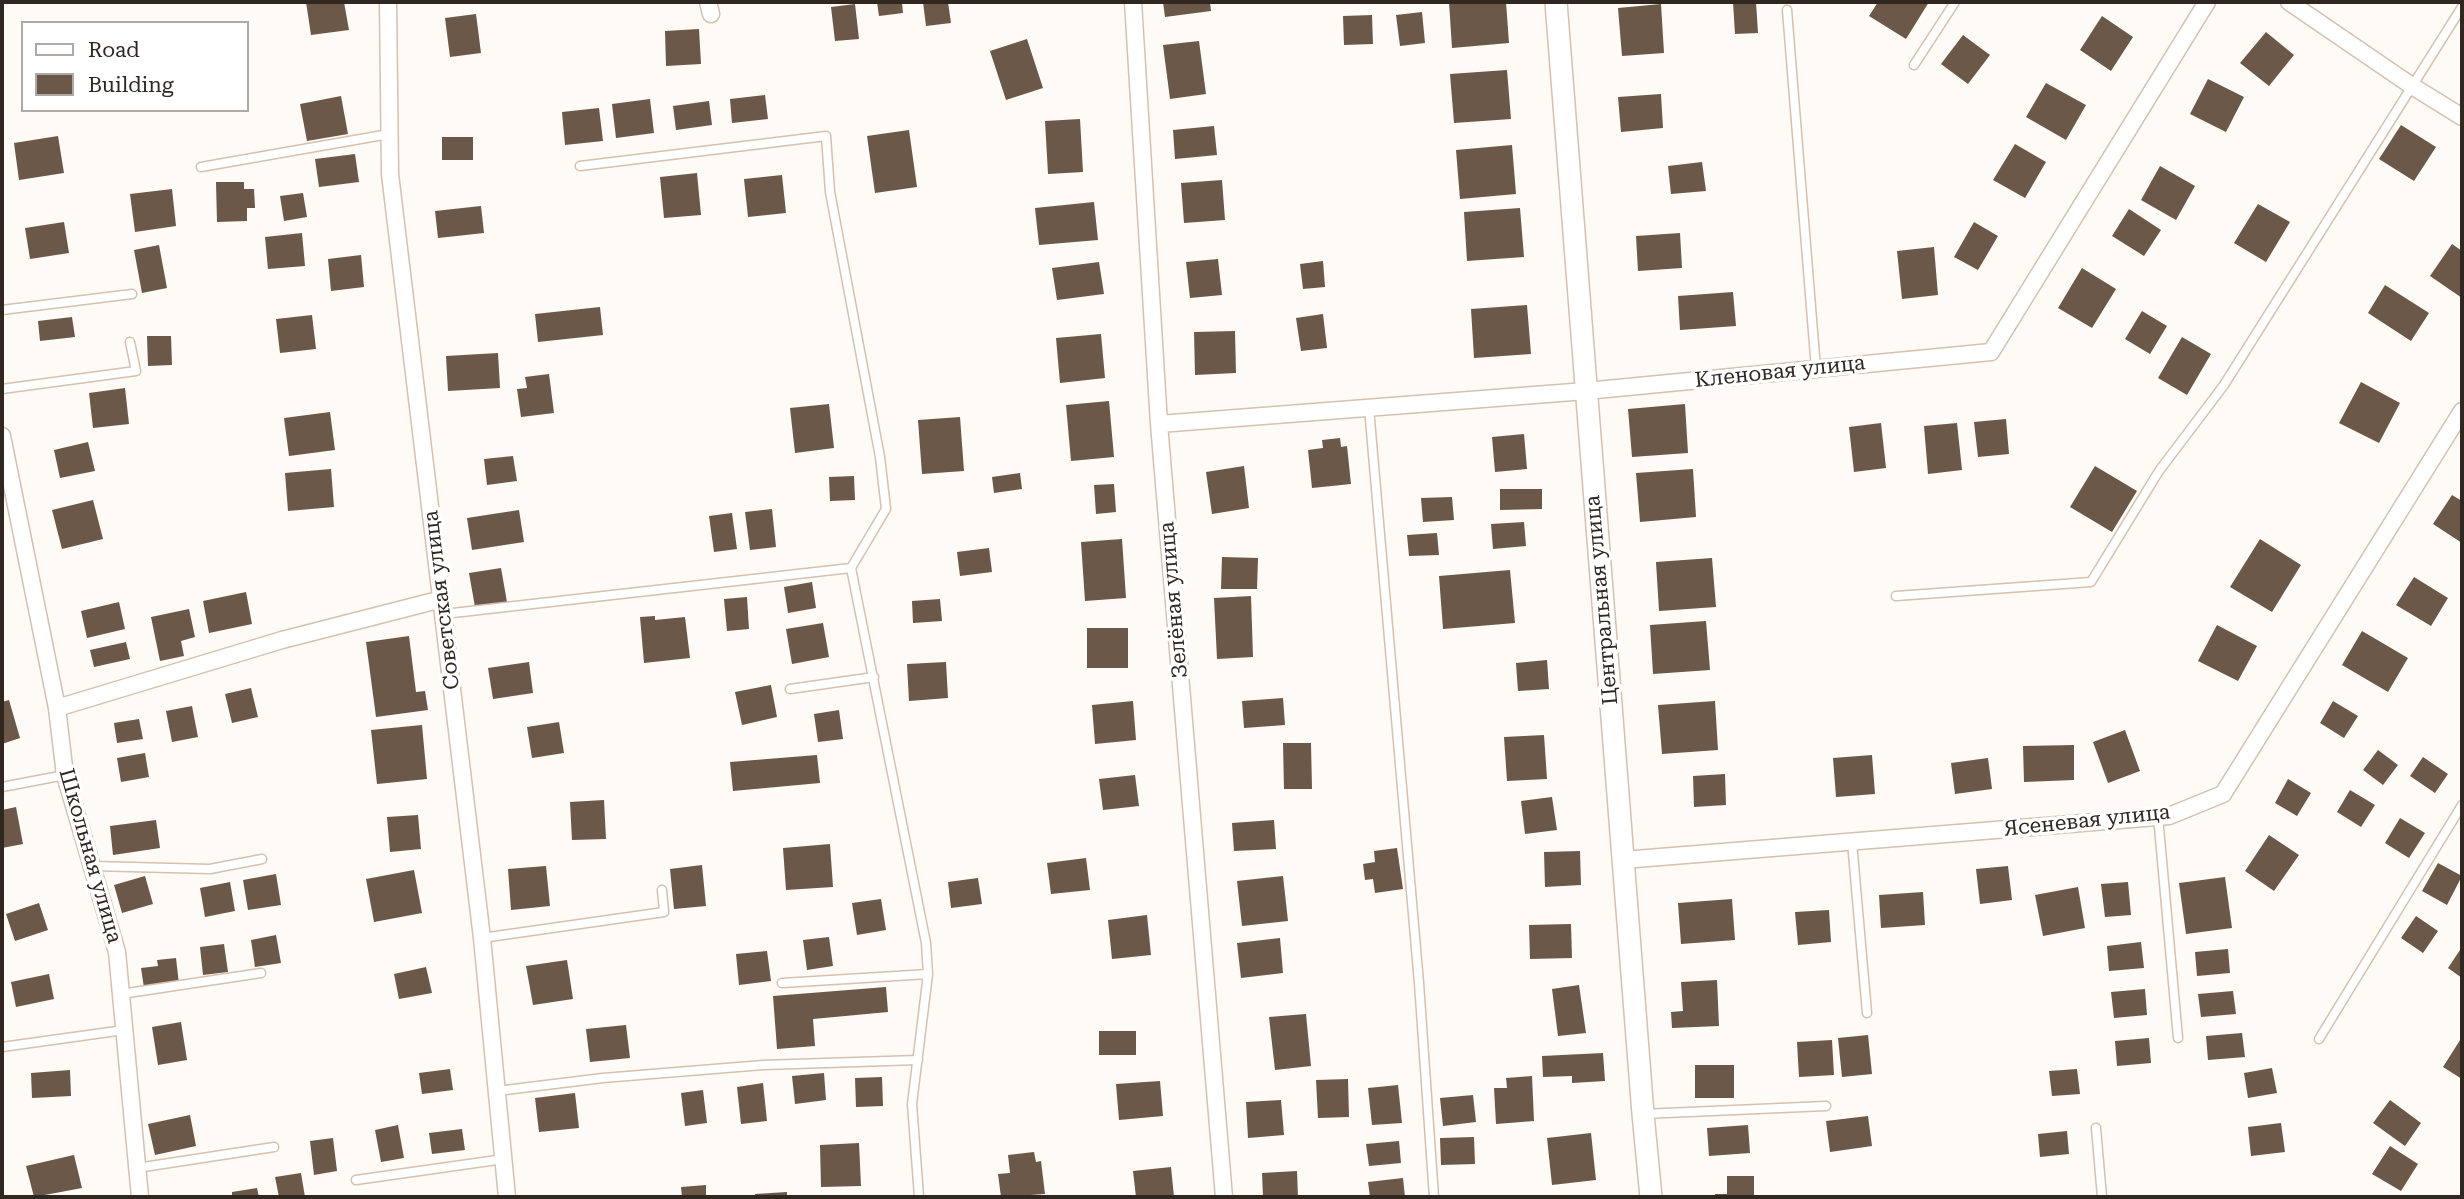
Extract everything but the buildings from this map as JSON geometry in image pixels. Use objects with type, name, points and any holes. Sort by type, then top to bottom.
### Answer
[{"type":"street","name":"Советская улица","points":[[388,2],[390,174],[482,938],[507,1197]]},
{"type":"street","name":"Зелёная улица","points":[[1133,2],[1160,424],[1224,1197]]},
{"type":"street","name":"Центральная улица","points":[[1556,2],[1651,1197]]},
{"type":"street","name":"Кленовая улица","points":[[1160,424],[1586,391],[1991,352],[2207,2]]},
{"type":"street","points":[[2289,2],[2462,117]]},
{"type":"street","name":"Ясеневая улица","points":[[1623,860],[2169,816],[2222,794],[2462,411]]},
{"type":"street","name":"Школьная улица","points":[[2,436],[57,708],[65,775],[117,952],[139,1197]]},
{"type":"street","points":[[57,708],[282,640],[443,606]]},
{"type":"lane","points":[[1914,65],[1955,2]]},
{"type":"lane","points":[[1896,596],[2091,582],[2159,471],[2224,386],[2462,7]]},
{"type":"lane","points":[[1787,10],[1816,369]]},
{"type":"lane","points":[[201,167],[389,134]]},
{"type":"lane","points":[[579,166],[826,136],[830,192],[880,457],[886,509],[851,568],[926,943],[928,974],[912,1104],[919,1197]]},
{"type":"lane","points":[[2,310],[132,294]]},
{"type":"lane","points":[[2,389],[136,371],[130,342]]},
{"type":"lane","points":[[1369,408],[1419,983],[1434,1197]]},
{"type":"lane","points":[[443,606],[851,568]]},
{"type":"lane","points":[[790,689],[874,677]]},
{"type":"lane","points":[[2,788],[65,775]]},
{"type":"lane","points":[[2319,1039],[2462,805]]},
{"type":"lane","points":[[2158,816],[2178,1038]]},
{"type":"lane","points":[[1852,842],[1867,1013]]},
{"type":"lane","points":[[92,866],[210,869],[262,859]]},
{"type":"lane","points":[[482,938],[664,912],[662,890]]},
{"type":"lane","points":[[121,995],[261,973]]},
{"type":"lane","points":[[782,983],[928,974]]},
{"type":"lane","points":[[2,1047],[124,1030]]},
{"type":"lane","points":[[497,1091],[603,1078],[762,1065],[918,1060]]},
{"type":"lane","points":[[1643,1114],[1826,1106]]},
{"type":"lane","points":[[2096,1128],[2102,1197]]},
{"type":"lane","points":[[137,1168],[274,1147]]},
{"type":"lane","points":[[356,1180],[504,1159]]}]
